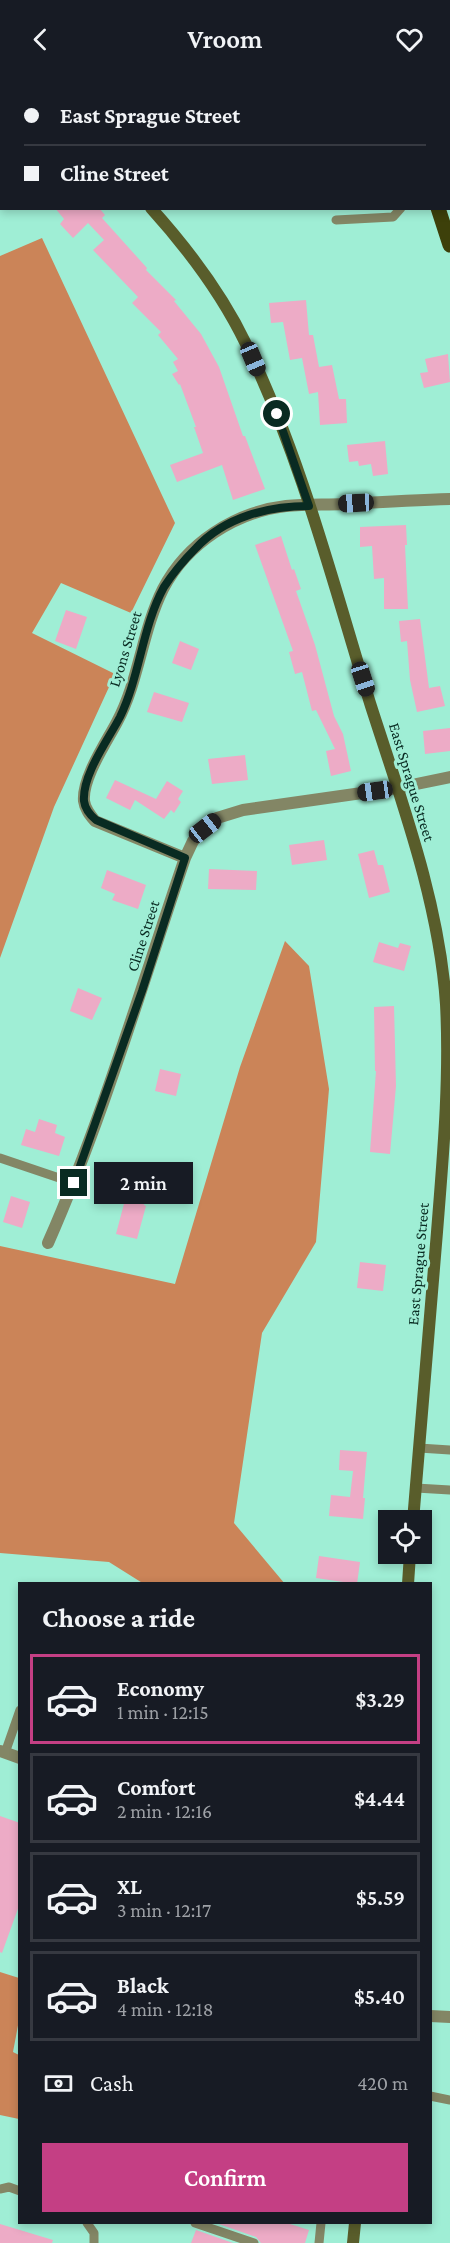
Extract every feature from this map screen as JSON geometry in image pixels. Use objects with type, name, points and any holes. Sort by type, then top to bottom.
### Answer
[{"type":"main road","points":[[439,210],[450,245]]},
{"type":"street","name":"East Sprague Street","points":[[153,210],[181,242],[214,289],[245,341],[277,414],[309,506],[397,788],[435,920],[446,1004],[448,1092],[414,1510]]},
{"type":"street","name":"Lyons Street","points":[[185,858],[96,820],[88,813],[84,801],[88,778],[120,716],[135,678],[154,608],[174,572],[207,538],[240,519],[260,511],[287,506],[450,499]]},
{"type":"street","name":"Cline Street","points":[[48,1243],[74,1183],[142,991],[185,858],[193,841],[218,818],[243,810],[397,788],[450,777]]},
{"type":"street","points":[[408,1582],[409,1564]]},
{"type":"street","points":[[3,1752],[18,1757]]},
{"type":"street","points":[[432,2016],[450,2017]]},
{"type":"street","points":[[353,2243],[355,2224]]},
{"type":"lane","points":[[336,220],[393,217],[399,210]]},
{"type":"lane","points":[[0,1158],[74,1183]]},
{"type":"lane","points":[[419,1448],[450,1450]]},
{"type":"lane","points":[[416,1488],[450,1490]]},
{"type":"lane","points":[[3,1752],[18,1715]]},
{"type":"lane","points":[[432,2096],[450,2100]]},
{"type":"lane","points":[[0,2189],[9,2187],[18,2190]]},
{"type":"lane","points":[[88,2224],[94,2233],[94,2243]]},
{"type":"lane","points":[[198,2224],[254,2243]]},
{"type":"lane","points":[[319,2243],[321,2224]]},
{"type":"shaded area","points":[[42,238],[175,523],[131,613],[61,583],[32,633],[115,674],[54,807],[0,958],[0,256]]},
{"type":"shaded area","points":[[285,941],[309,966],[329,1089],[316,1242],[262,1333],[234,1523],[283,1582],[141,1582],[109,1562],[0,1553],[0,1246],[175,1284],[240,1067]]},
{"type":"shaded area","points":[[0,1972],[18,1978],[18,2025],[13,2052],[18,2054],[18,2119],[0,2115]]},
{"type":"building","points":[[57,210],[101,210],[105,215],[102,218],[147,268],[146,270],[176,300],[174,301],[201,334],[219,367],[243,436],[245,436],[265,489],[233,500],[222,465],[177,482],[170,465],[203,453],[180,384],[172,374],[178,371],[173,362],[178,359],[158,335],[161,332],[132,303],[138,297],[93,250],[104,240],[88,223],[73,238],[60,224],[64,219]]},
{"type":"building","points":[[306,300],[309,335],[313,335],[319,367],[332,365],[339,399],[346,399],[347,423],[320,425],[318,392],[309,394],[302,358],[290,360],[283,322],[271,323],[269,303]]},
{"type":"building","points":[[448,354],[450,382],[424,388],[420,373],[428,372],[425,359]]},
{"type":"building","points":[[385,441],[388,474],[373,476],[371,464],[359,466],[358,461],[349,462],[347,445]]},
{"type":"building","points":[[406,525],[408,609],[384,609],[384,578],[374,579],[372,546],[360,547],[360,527]]},
{"type":"building","points":[[281,536],[301,589],[296,591],[315,645],[334,716],[343,734],[351,771],[331,776],[326,751],[335,749],[316,710],[312,711],[302,672],[295,674],[289,652],[293,651],[255,545]]},
{"type":"building","points":[[66,610],[87,617],[76,649],[55,641]]},
{"type":"building","points":[[420,619],[429,688],[440,686],[445,706],[417,712],[410,680],[407,641],[401,642],[399,621]]},
{"type":"building","points":[[180,641],[199,649],[191,670],[172,663]]},
{"type":"building","points":[[154,692],[189,703],[182,722],[147,712]]},
{"type":"building","points":[[450,728],[450,751],[425,754],[423,731]]},
{"type":"building","points":[[245,755],[248,780],[212,784],[208,759]]},
{"type":"building","points":[[115,780],[156,799],[167,781],[183,791],[178,799],[181,802],[174,813],[171,810],[164,819],[135,800],[130,810],[106,798]]},
{"type":"building","points":[[324,840],[327,860],[292,865],[289,845]]},
{"type":"building","points":[[374,850],[378,865],[383,865],[390,892],[369,898],[358,854]]},
{"type":"building","points":[[209,869],[257,871],[256,890],[208,889]]},
{"type":"building","points":[[107,870],[146,885],[138,909],[112,900],[115,894],[101,888]]},
{"type":"building","points":[[379,942],[398,948],[400,943],[411,946],[404,971],[373,962]]},
{"type":"building","points":[[78,988],[102,998],[92,1020],[70,1011]]},
{"type":"building","points":[[394,1006],[396,1086],[390,1154],[370,1152],[376,1071],[374,1007]]},
{"type":"building","points":[[160,1069],[181,1074],[176,1096],[155,1091]]},
{"type":"building","points":[[39,1119],[57,1125],[55,1133],[65,1137],[59,1156],[21,1145],[26,1129],[35,1132]]},
{"type":"building","points":[[11,1196],[30,1202],[22,1228],[3,1222]]},
{"type":"building","points":[[126,1196],[145,1202],[146,1206],[137,1239],[116,1234]]},
{"type":"building","points":[[360,1262],[386,1265],[383,1291],[357,1288]]},
{"type":"building","points":[[340,1450],[367,1452],[363,1519],[329,1516],[331,1495],[350,1497],[353,1471],[339,1470]]},
{"type":"building","points":[[319,1556],[360,1562],[357,1582],[316,1578]]},
{"type":"building","points":[[0,1816],[18,1822],[18,1909],[2,1953],[0,1952]]},
{"type":"building","points":[[0,2224],[53,2240],[52,2243],[0,2243]]},
{"type":"building","points":[[219,2224],[290,2224],[309,2230],[305,2243],[261,2243],[256,2237]]},
{"type":"building","points":[[196,2230],[233,2243],[191,2243]]},
{"type":"route","points":[[74,1183],[142,991],[185,858],[96,820],[88,813],[84,801],[88,778],[120,716],[135,678],[154,608],[174,572],[214,532],[240,519],[260,511],[287,506],[309,506],[277,414]]}]
